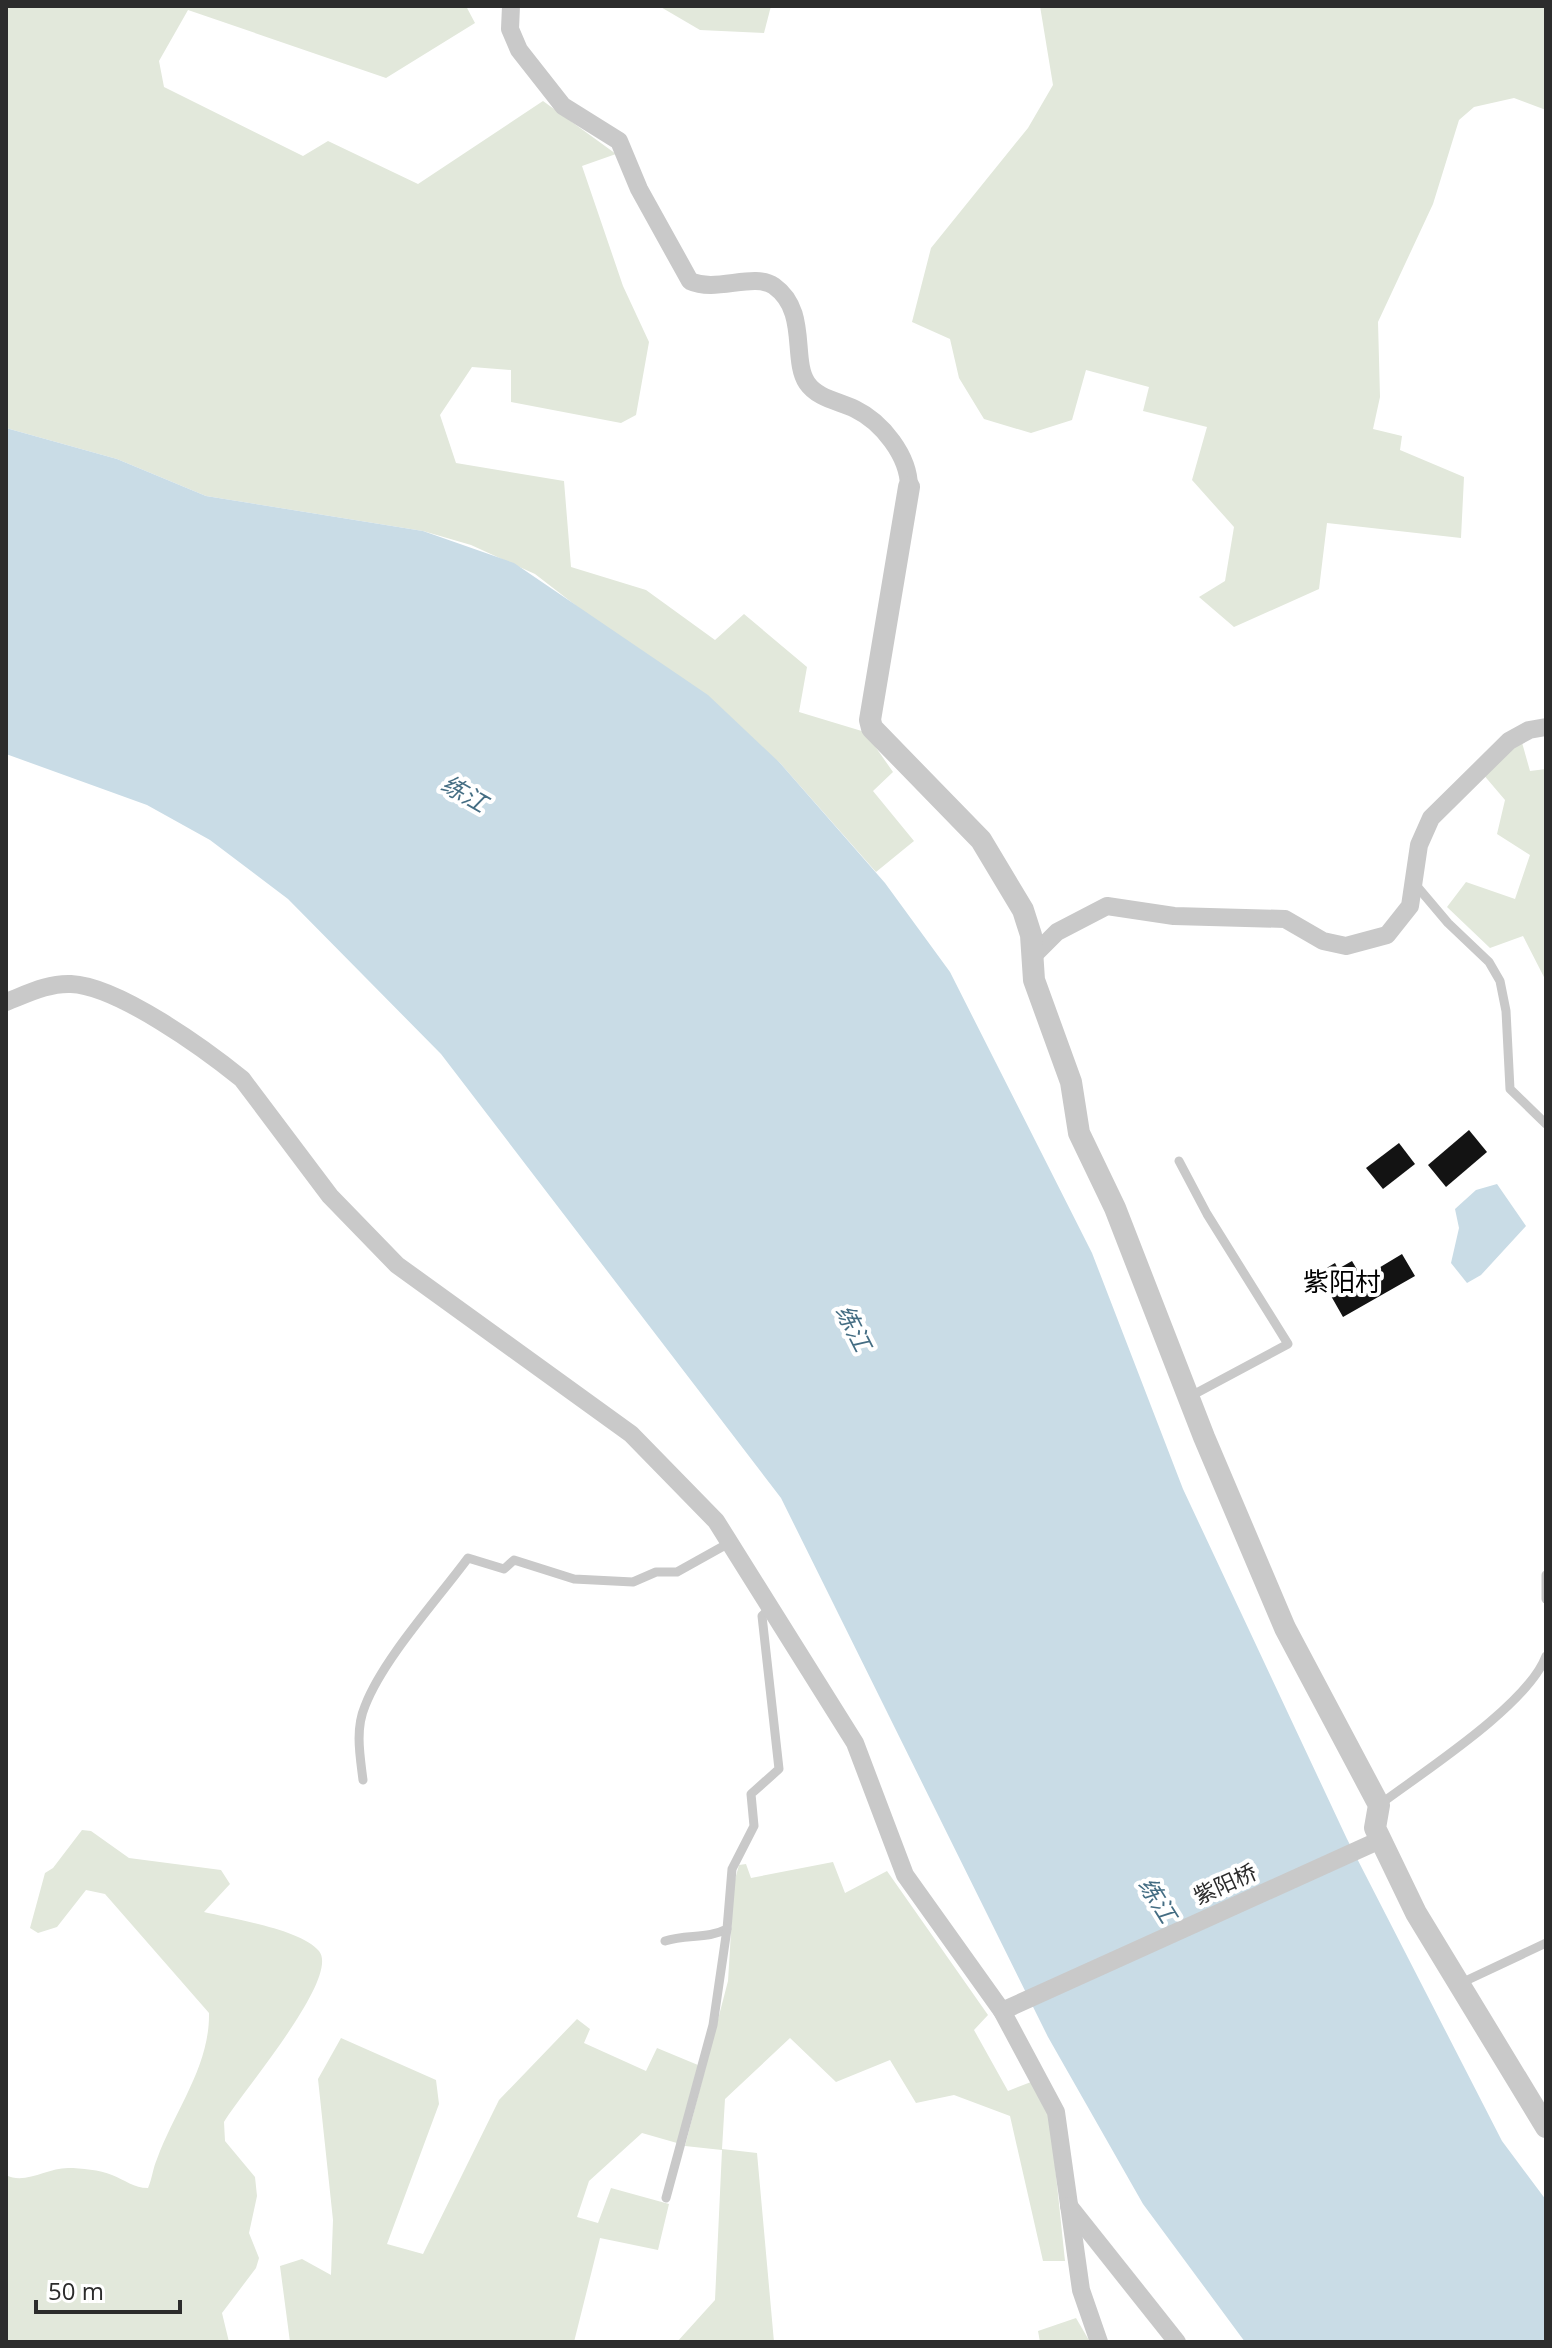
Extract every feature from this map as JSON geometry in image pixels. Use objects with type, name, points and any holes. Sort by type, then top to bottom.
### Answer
[{"type":"street","points":[[511,6],[510,29],[519,50],[563,106],[619,141],[630,161],[639,189],[690,281],[711,287],[763,282],[777,288],[798,328],[802,370],[808,385],[826,398],[855,409],[879,427],[905,465],[909,487],[870,720],[872,728],[988,851],[1023,910],[1031,935],[1034,980],[1074,1091],[1079,1133],[1115,1208],[1285,1628],[1379,1805],[1375,1828],[1416,1913],[1546,2127]]},
{"type":"street","points":[[1032,957],[1057,932],[1093,910],[1107,906],[1174,916],[1285,919],[1323,941],[1353,945],[1387,935],[1398,925],[1410,906],[1419,845],[1431,818],[1509,741],[1529,730],[1546,727]]},
{"type":"street","points":[[6,1002],[56,985],[91,987],[170,1028],[225,1065],[242,1079],[330,1196],[397,1265],[631,1434],[716,1521],[855,1743],[905,1875],[1002,2011],[1056,2112],[1081,2290],[1099,2342]]},
{"type":"street","name":"紫阳桥","points":[[1002,2011],[1380,1840]]},
{"type":"street","points":[[1069,2206],[1177,2342]]},
{"type":"lane","points":[[1414,882],[1448,923],[1489,962],[1500,981],[1506,1011],[1510,1089],[1546,1124]]},
{"type":"lane","points":[[1179,1161],[1207,1214],[1288,1344],[1189,1397]]},
{"type":"lane","points":[[363,1780],[358,1742],[364,1707],[390,1665],[468,1558],[504,1569],[514,1560],[574,1579],[633,1582],[656,1572],[677,1572],[729,1543]]},
{"type":"lane","points":[[1546,1575],[1546,1599]]},
{"type":"lane","points":[[666,2198],[713,2025],[732,1869],[754,1826],[751,1794],[779,1769],[762,1616],[770,1608]]},
{"type":"lane","points":[[1379,1805],[1509,1706],[1545,1659]]},
{"type":"lane","points":[[665,1941],[680,1936],[716,1935],[727,1929]]},
{"type":"lane","points":[[1459,1984],[1546,1943]]},
{"type":"shaded area","points":[[6,6],[466,6],[475,23],[386,78],[188,10],[159,61],[164,87],[303,156],[328,141],[418,184],[543,101],[616,154],[582,166],[623,286],[649,342],[636,415],[621,423],[511,402],[511,370],[472,367],[440,415],[456,463],[564,481],[571,567],[646,590],[715,640],[744,614],[807,667],[799,712],[865,732],[893,772],[873,791],[914,841],[876,872],[780,763],[535,574],[471,545],[423,531],[206,496],[117,459],[6,428]]},
{"type":"shaded area","points":[[659,6],[771,6],[764,33],[700,30]]},
{"type":"shaded area","points":[[1040,6],[1546,6],[1546,110],[1514,98],[1474,107],[1459,120],[1433,204],[1378,322],[1380,397],[1373,429],[1402,436],[1400,450],[1464,477],[1461,538],[1327,523],[1319,589],[1234,627],[1199,597],[1225,581],[1234,527],[1192,480],[1207,427],[1143,411],[1149,387],[1086,370],[1072,420],[1031,433],[984,419],[959,378],[950,339],[912,322],[931,248],[1028,128],[1053,85]]},
{"type":"shaded area","points":[[1521,739],[1530,771],[1546,769],[1546,981],[1523,936],[1490,948],[1447,907],[1466,882],[1515,899],[1530,855],[1497,834],[1505,800],[1482,773]]},
{"type":"shaded area","points":[[82,1830],[91,1831],[129,1858],[221,1870],[230,1884],[204,1912],[282,1931],[310,1943],[319,1951],[322,1965],[303,2010],[224,2122],[225,2141],[255,2177],[257,2196],[249,2233],[259,2258],[256,2268],[222,2313],[229,2342],[6,2342],[6,2175],[21,2178],[60,2169],[84,2169],[107,2173],[148,2188],[164,2141],[198,2070],[208,2032],[209,2013],[105,1894],[86,1890],[57,1927],[38,1933],[30,1928],[45,1873],[53,1868]]},
{"type":"shaded area","points":[[833,1862],[845,1893],[887,1871],[988,2015],[974,2030],[1008,2091],[1031,2082],[1050,2118],[1065,2261],[1043,2261],[1010,2116],[954,2095],[916,2103],[890,2060],[836,2082],[790,2038],[725,2099],[722,2149],[757,2153],[774,2342],[677,2342],[715,2300],[722,2150],[685,2146],[728,1981],[734,1883],[739,1865],[746,1864],[751,1878]]},
{"type":"shaded area","points":[[577,2019],[590,2029],[584,2043],[646,2071],[657,2048],[698,2065],[677,2143],[642,2133],[589,2181],[577,2217],[598,2223],[611,2188],[669,2204],[658,2250],[600,2238],[574,2342],[290,2342],[280,2266],[302,2259],[331,2275],[333,2220],[318,2079],[341,2038],[436,2080],[439,2104],[387,2244],[423,2254],[499,2100]]},
{"type":"shaded area","points":[[1076,2318],[1090,2342],[1040,2342],[1038,2331]]},
{"type":"water","name":"练江","points":[[6,428],[117,459],[206,496],[423,531],[514,563],[708,695],[780,763],[885,883],[950,972],[1092,1253],[1183,1489],[1347,1839],[1502,2141],[1546,2200],[1546,2342],[1245,2342],[1143,2204],[1048,2037],[781,1498],[441,1054],[288,899],[210,840],[147,805],[6,754]]},
{"type":"water","points":[[1497,1184],[1526,1226],[1481,1275],[1467,1283],[1451,1263],[1459,1228],[1455,1209],[1476,1190]]},
{"type":"building","points":[[1469,1130],[1487,1152],[1446,1187],[1428,1165]]},
{"type":"building","points":[[1399,1143],[1415,1164],[1383,1189],[1366,1168]]},
{"type":"building","points":[[1402,1254],[1415,1276],[1343,1317],[1318,1273],[1335,1263],[1338,1269],[1352,1261],[1362,1278]]},
{"type":"district","name":"紫阳村","points":[[1342,1282]]}]
